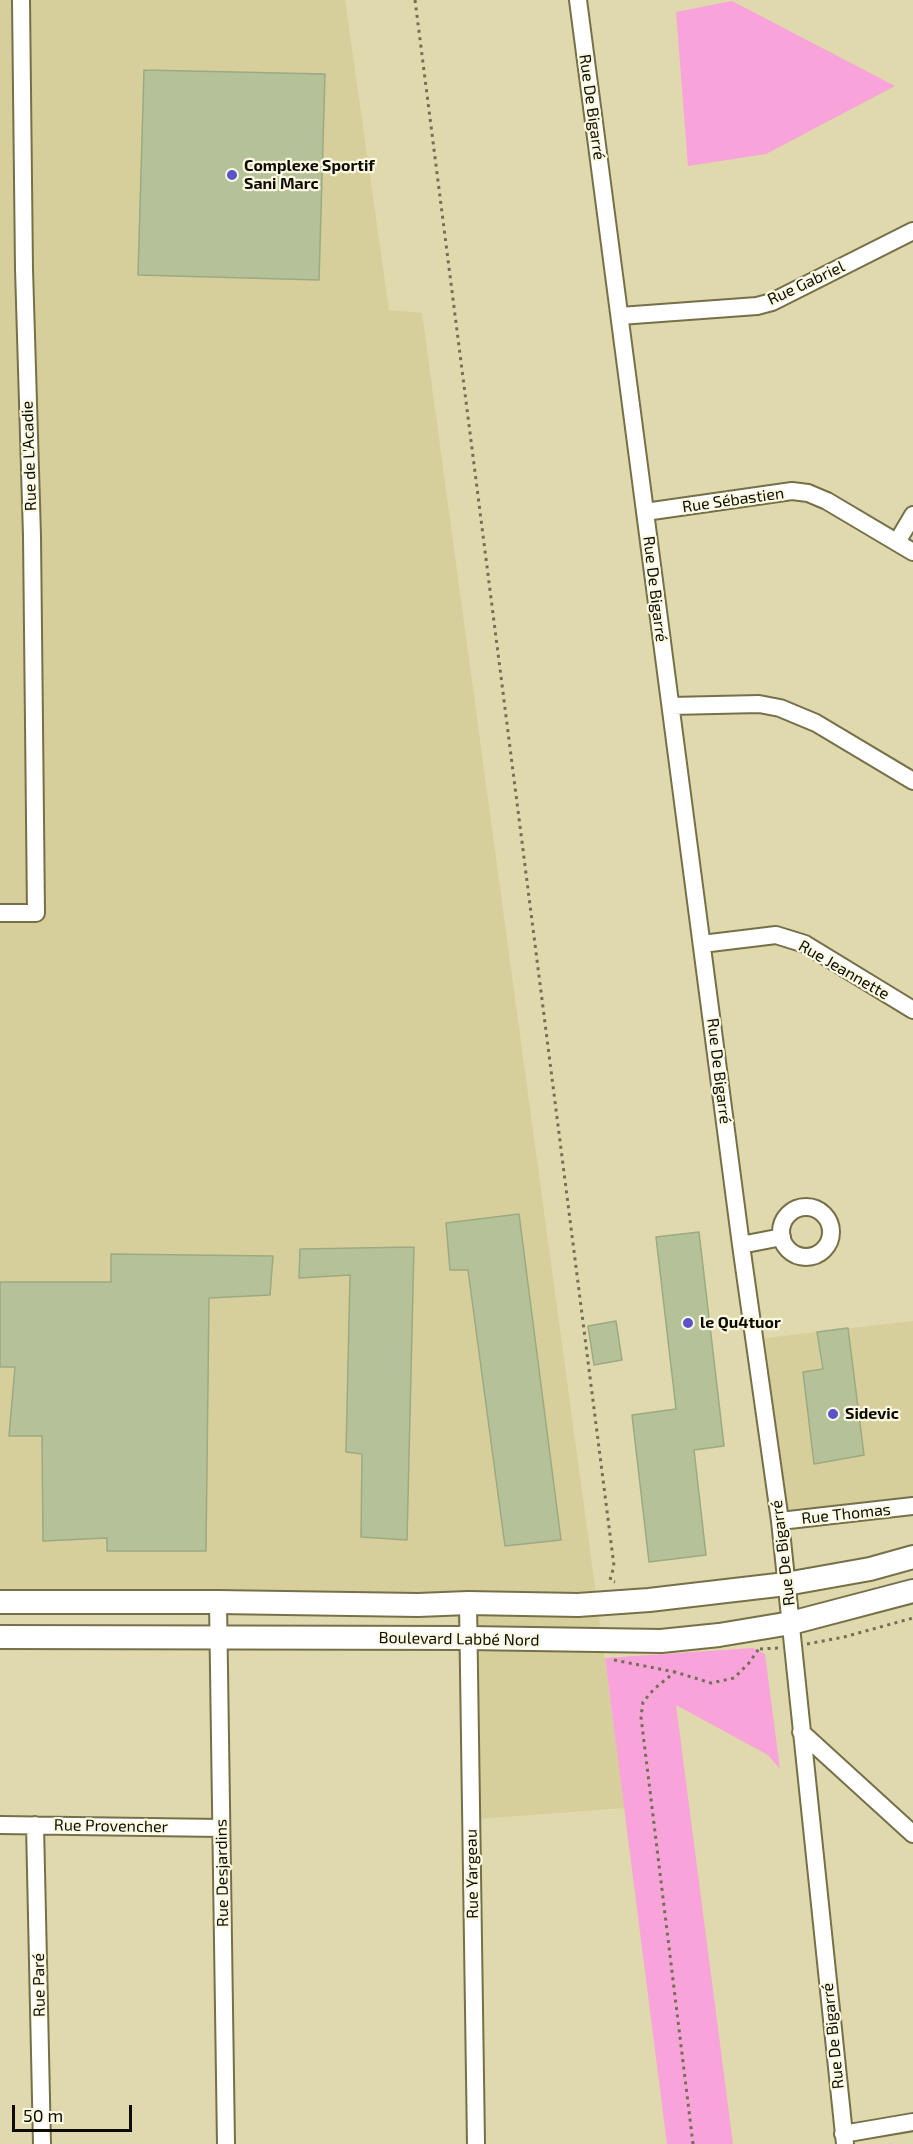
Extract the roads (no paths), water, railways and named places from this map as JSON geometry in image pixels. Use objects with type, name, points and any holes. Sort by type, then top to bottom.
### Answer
[{"type":"main road","name":"Boulevard Labbé Nord","points":[[0,1602],[578,1605],[648,1600],[828,1578],[913,1557]]},
{"type":"main road","name":"Boulevard Labbé Nord","points":[[0,1636],[662,1641],[719,1635],[791,1623],[913,1591]]},
{"type":"street","name":"Rue de L'Acadie","points":[[0,913],[36,913],[32,536],[24,269],[21,0]]},
{"type":"street","name":"Rue De Bigarré","points":[[578,0],[741,1245],[780,1521],[844,2139]]},
{"type":"street","name":"Rue Gabriel","points":[[620,316],[757,306],[772,302],[913,231]]},
{"type":"street","name":"Rue Sébastien","points":[[645,512],[792,491],[808,493],[827,501],[913,552]]},
{"type":"street","points":[[897,542],[913,515]]},
{"type":"street","points":[[670,706],[759,704],[780,708],[816,723],[913,781]]},
{"type":"street","name":"Rue Jeannette","points":[[702,944],[776,935],[786,938],[805,944],[913,1010]]},
{"type":"street","points":[[741,1245],[782,1237]]},
{"type":"street","name":"Rue Thomas","points":[[780,1521],[913,1506]]},
{"type":"street","name":"Rue Desjardins","points":[[218,1602],[226,2144]]},
{"type":"street","name":"Rue Yargeau","points":[[468,1603],[476,2144]]},
{"type":"street","points":[[801,1732],[913,1834]]},
{"type":"street","name":"Rue Provencher","points":[[0,1825],[221,1828]]},
{"type":"street","name":"Rue Paré","points":[[35,1825],[42,2144]]},
{"type":"street","points":[[844,2139],[913,2122]]},
{"type":"place","name":"Complexe Sportif Sani Marc","points":[[232,175]]},
{"type":"place","name":"le Qu4tuor","points":[[688,1323]]},
{"type":"place","name":"Sidevic","points":[[833,1414]]}]
